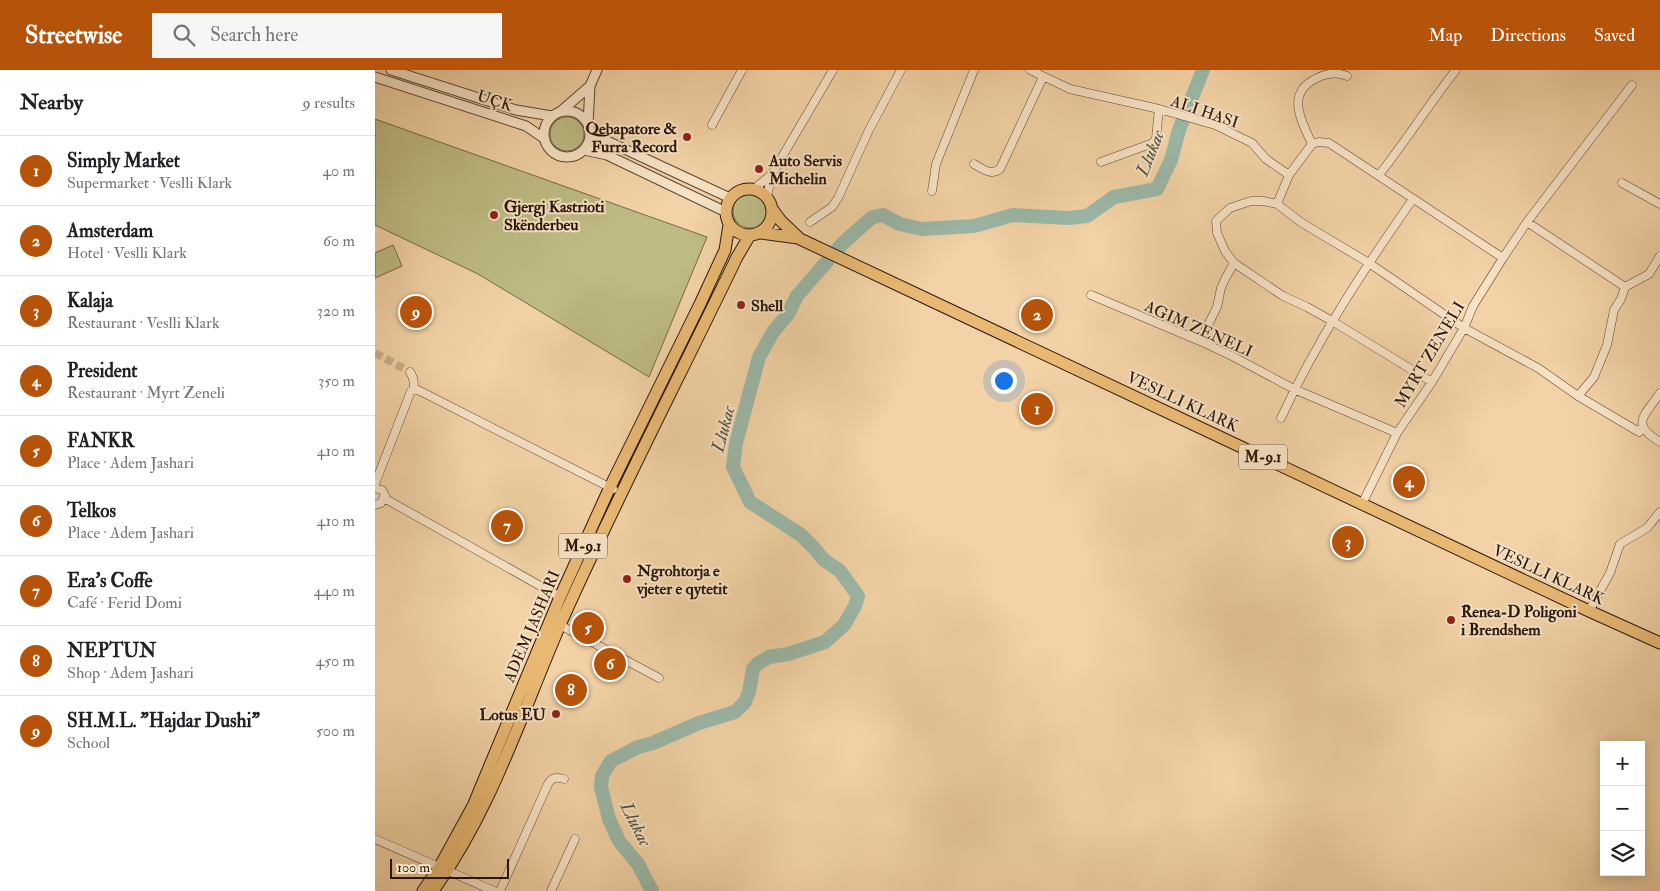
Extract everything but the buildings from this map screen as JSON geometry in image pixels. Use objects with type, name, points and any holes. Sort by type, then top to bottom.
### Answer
[{"type":"main road","points":[[730,198],[741,190],[754,189],[767,196]]},
{"type":"main road","name":"M-9.1","points":[[430,888],[482,811],[615,490],[737,257],[756,234],[770,224],[773,210],[767,196]]},
{"type":"main road","name":"M-9.1","points":[[730,198],[726,212],[729,224],[739,233],[756,234]]},
{"type":"main road","name":"VESLLI KLARK","points":[[773,210],[781,221],[800,239],[1660,643]]},
{"type":"main road","name":"ADEM JASHARI","points":[[443,870],[473,806],[560,596],[615,490],[725,250],[729,224]]},
{"type":"main road","name":"VESLLI KLARK","points":[[756,234],[800,239]]},
{"type":"street","name":"UÇK","points":[[393,70],[516,110],[556,114],[568,111],[576,113],[583,117],[589,128],[730,198]]},
{"type":"street","points":[[584,150],[589,141],[590,86],[597,70]]},
{"type":"street","points":[[712,125],[741,70]]},
{"type":"street","points":[[767,196],[772,174],[833,70]]},
{"type":"street","points":[[809,222],[832,207],[869,130],[901,70]]},
{"type":"street","points":[[932,191],[936,164],[974,70]]},
{"type":"street","name":"ALI HASI","points":[[1031,70],[1043,78],[1070,89],[1159,109],[1215,125],[1252,143],[1266,159],[1289,175]]},
{"type":"street","points":[[1379,175],[1456,70]]},
{"type":"street","points":[[1312,144],[1302,123],[1297,105],[1299,93],[1307,82],[1322,75],[1339,72],[1347,76]]},
{"type":"street","name":"UÇK","points":[[375,78],[527,126],[545,139],[548,147],[554,153],[562,156],[570,156],[584,150],[607,155],[726,212]]},
{"type":"street","points":[[974,164],[993,173],[1001,169],[1043,78]]},
{"type":"street","name":"MYRT ZENELI","points":[[1362,504],[1397,433],[1432,382],[1464,328],[1473,306],[1503,258],[1527,222],[1632,85]]},
{"type":"street","points":[[545,139],[544,131],[547,123],[590,86]]},
{"type":"street","points":[[1101,162],[1153,142],[1157,138],[1159,109]]},
{"type":"street","points":[[1277,204],[1289,175],[1312,144],[1319,142],[1329,143],[1503,258]]},
{"type":"street","points":[[754,189],[772,174]]},
{"type":"street","points":[[1622,183],[1660,204]]},
{"type":"street","points":[[1281,418],[1294,389],[1332,321],[1413,199]]},
{"type":"street","points":[[1432,382],[1332,321],[1283,296],[1234,264],[1225,251],[1217,233],[1216,221],[1230,208],[1251,201],[1277,204],[1302,223],[1369,263],[1464,328],[1538,368],[1578,396],[1639,432],[1643,426]]},
{"type":"street","points":[[1527,222],[1625,287]]},
{"type":"street","points":[[1578,396],[1594,377],[1607,345],[1614,310],[1621,299],[1625,287],[1649,274],[1660,256]]},
{"type":"street","points":[[1200,341],[1217,307],[1221,288],[1234,264]]},
{"type":"street","name":"AGIM ZENELI","points":[[1091,296],[1200,341],[1294,389],[1397,433]]},
{"type":"street","points":[[375,504],[381,503],[384,498],[382,490],[375,486],[415,384],[410,372]]},
{"type":"street","points":[[413,390],[418,390],[615,490]]},
{"type":"street","points":[[1658,396],[1643,416],[1643,426],[1648,434],[1660,442]]},
{"type":"street","points":[[384,498],[560,596]]},
{"type":"street","points":[[1589,611],[1610,573],[1620,544],[1647,528],[1660,512]]},
{"type":"street","name":"ADEM JASHARI","points":[[560,625],[659,678]]},
{"type":"street","points":[[500,891],[548,784],[551,779],[556,777],[563,780]]},
{"type":"street","points":[[375,839],[494,891]]},
{"type":"street","points":[[551,891],[575,840]]},
{"type":"shaded area","points":[[567,117],[574,118],[579,122],[583,127],[583,141],[579,146],[574,150],[567,151],[560,150],[555,146],[551,141],[550,134],[551,127],[555,122],[560,118]]},
{"type":"shaded area","points":[[375,119],[707,237],[649,377],[478,274],[375,225]]},
{"type":"shaded area","points":[[750,194],[757,195],[762,199],[766,204],[766,218],[762,223],[757,227],[750,228],[743,227],[738,223],[734,218],[733,211],[734,204],[738,199],[743,195]]},
{"type":"shaded area","points":[[393,245],[402,266],[375,278],[375,253]]},
{"type":"waterway","name":"Llukac","points":[[652,891],[638,864],[619,841],[609,819],[601,787],[602,776],[611,761],[638,747],[653,743],[699,723],[735,712],[745,702],[749,692],[753,669],[757,664],[769,657],[788,654],[825,642],[844,625],[855,606],[858,596],[840,571],[824,560],[801,535],[750,502],[733,467],[736,443],[759,357],[773,332],[788,314],[797,296],[842,244],[871,218],[883,215],[900,224],[922,229],[974,226],[1013,215],[1069,218],[1087,216],[1114,197],[1157,189],[1171,160],[1179,130],[1203,70]]},
{"type":"tunnel","points":[[375,353],[410,372]]},
{"type":"place","name":"Qebapatore & Furra Record","points":[[687,137]]},
{"type":"place","name":"Auto Servis Michelin","points":[[759,169]]},
{"type":"place","name":"Gjergj Kastrioti Skënderbeu","points":[[494,215]]},
{"type":"place","name":"Shell","points":[[741,305]]},
{"type":"place","name":"SH.M.L. \"Hajdar Dushi\"","points":[[416,312]]},
{"type":"place","name":"Amsterdam","points":[[1037,315]]},
{"type":"place","name":"Simply Market","points":[[1037,409]]},
{"type":"place","name":"President","points":[[1409,482]]},
{"type":"place","name":"Era's Coffe","points":[[507,526]]},
{"type":"place","name":"Kalaja","points":[[1348,542]]},
{"type":"place","name":"Ngrohtorja e vjeter e qytetit","points":[[627,579]]},
{"type":"place","name":"Renea-D Poligoni i Brendshem","points":[[1451,620]]},
{"type":"place","name":"FANKR","points":[[588,628]]},
{"type":"place","name":"Telkos","points":[[610,664]]},
{"type":"place","name":"NEPTUN","points":[[571,690]]},
{"type":"place","name":"Lotus EU","points":[[556,714]]}]
